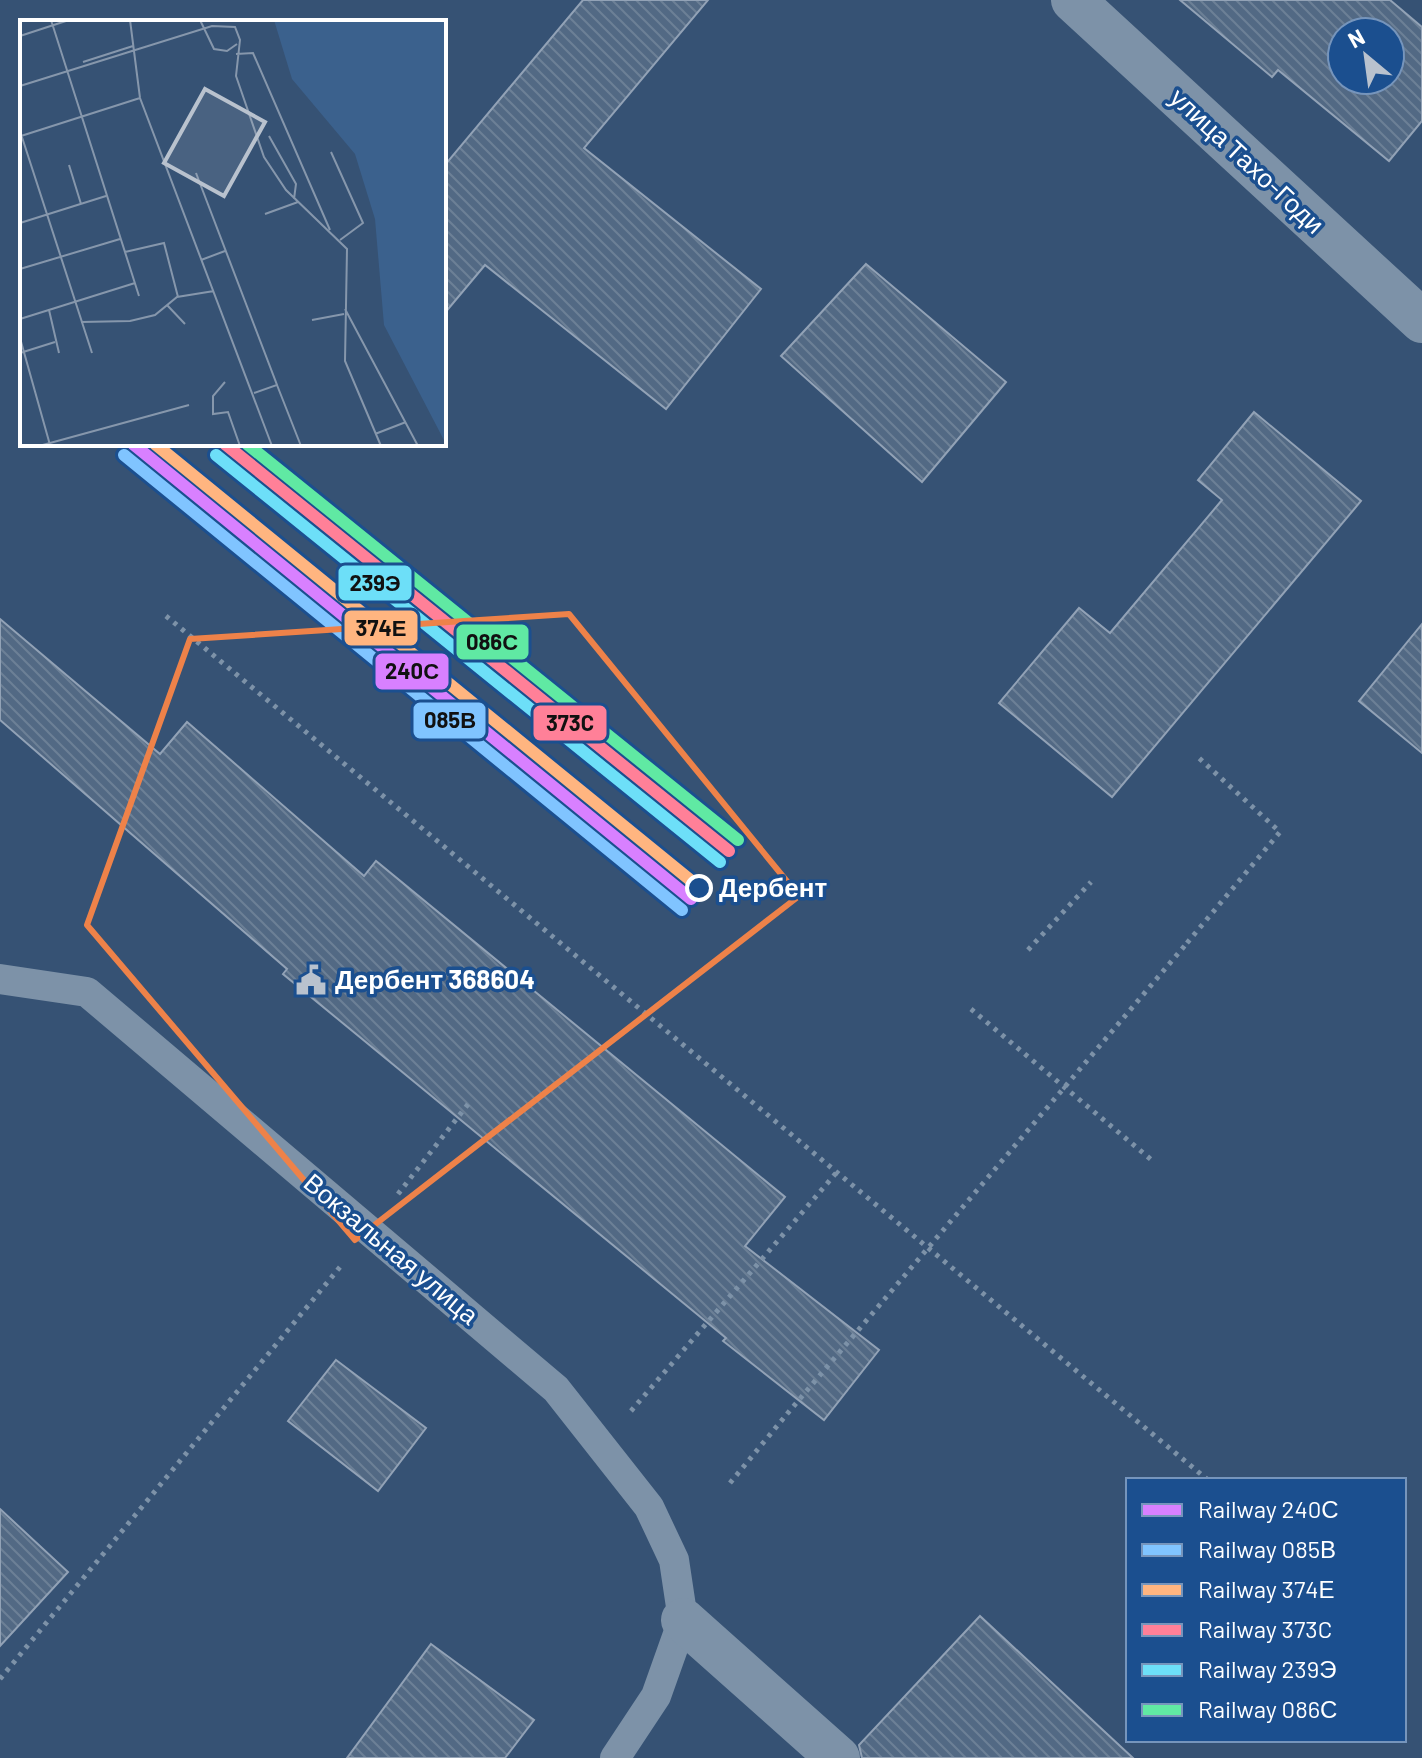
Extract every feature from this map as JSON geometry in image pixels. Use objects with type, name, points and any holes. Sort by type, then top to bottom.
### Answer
[{"type":"street","name":"улица Тахо-Годи","points":[[1073,0],[1422,321]]},
{"type":"street","points":[[683,1620],[838,1758]]},
{"type":"lane","name":"Вокзальная улица","points":[[0,979],[87,992],[556,1389],[602,1445],[649,1507],[674,1560],[683,1620],[656,1696],[615,1758]]},
{"type":"path","points":[[166,616],[1206,1478]]},
{"type":"path","points":[[730,1483],[1280,832],[1199,758]]},
{"type":"path","points":[[1028,950],[1091,882]]},
{"type":"path","points":[[971,1009],[1154,1162]]},
{"type":"path","points":[[0,1679],[369,1231],[469,1103]]},
{"type":"path","points":[[602,1445],[837,1172]]},
{"type":"highlighted area","points":[[569,614],[799,896],[355,1240],[87,925],[190,639]]},
{"type":"building","points":[[583,0],[708,0],[584,148],[761,289],[666,409],[485,265],[446,312],[446,164]]},
{"type":"building","points":[[1180,0],[1390,0],[1422,27],[1422,121],[1389,161],[1278,70],[1272,77]]},
{"type":"building","points":[[866,264],[1006,382],[922,482],[781,356]]},
{"type":"building","points":[[1254,412],[1361,501],[1112,797],[999,703],[1079,608],[1110,633],[1222,500],[1198,480]]},
{"type":"building","points":[[0,619],[160,754],[187,722],[364,876],[376,861],[785,1197],[745,1246],[879,1350],[824,1420],[723,1341],[726,1338],[283,974],[287,969],[0,720]]},
{"type":"building","points":[[1422,624],[1422,753],[1359,701]]},
{"type":"building","points":[[336,1360],[426,1428],[378,1491],[288,1421]]},
{"type":"building","points":[[0,1509],[68,1572],[0,1646]]},
{"type":"building","points":[[980,1616],[1133,1758],[862,1758],[859,1745]]},
{"type":"building","points":[[431,1644],[534,1720],[505,1758],[347,1758]]},
{"type":"rail line","name":"240С","points":[[135,446],[691,899]]},
{"type":"rail line","name":"374Е","points":[[157,446],[700,888]]},
{"type":"rail line","name":"373C","points":[[227,446],[729,851]]},
{"type":"rail line","name":"086С","points":[[249,446],[738,840]]},
{"type":"rail line","name":"085В","points":[[124,455],[682,910]]},
{"type":"rail line","name":"239Э","points":[[216,455],[720,862]]},
{"type":"place","name":"Дербент","points":[[699,888]]},
{"type":"place","name":"Дербент 368604","points":[[311,980]]}]
